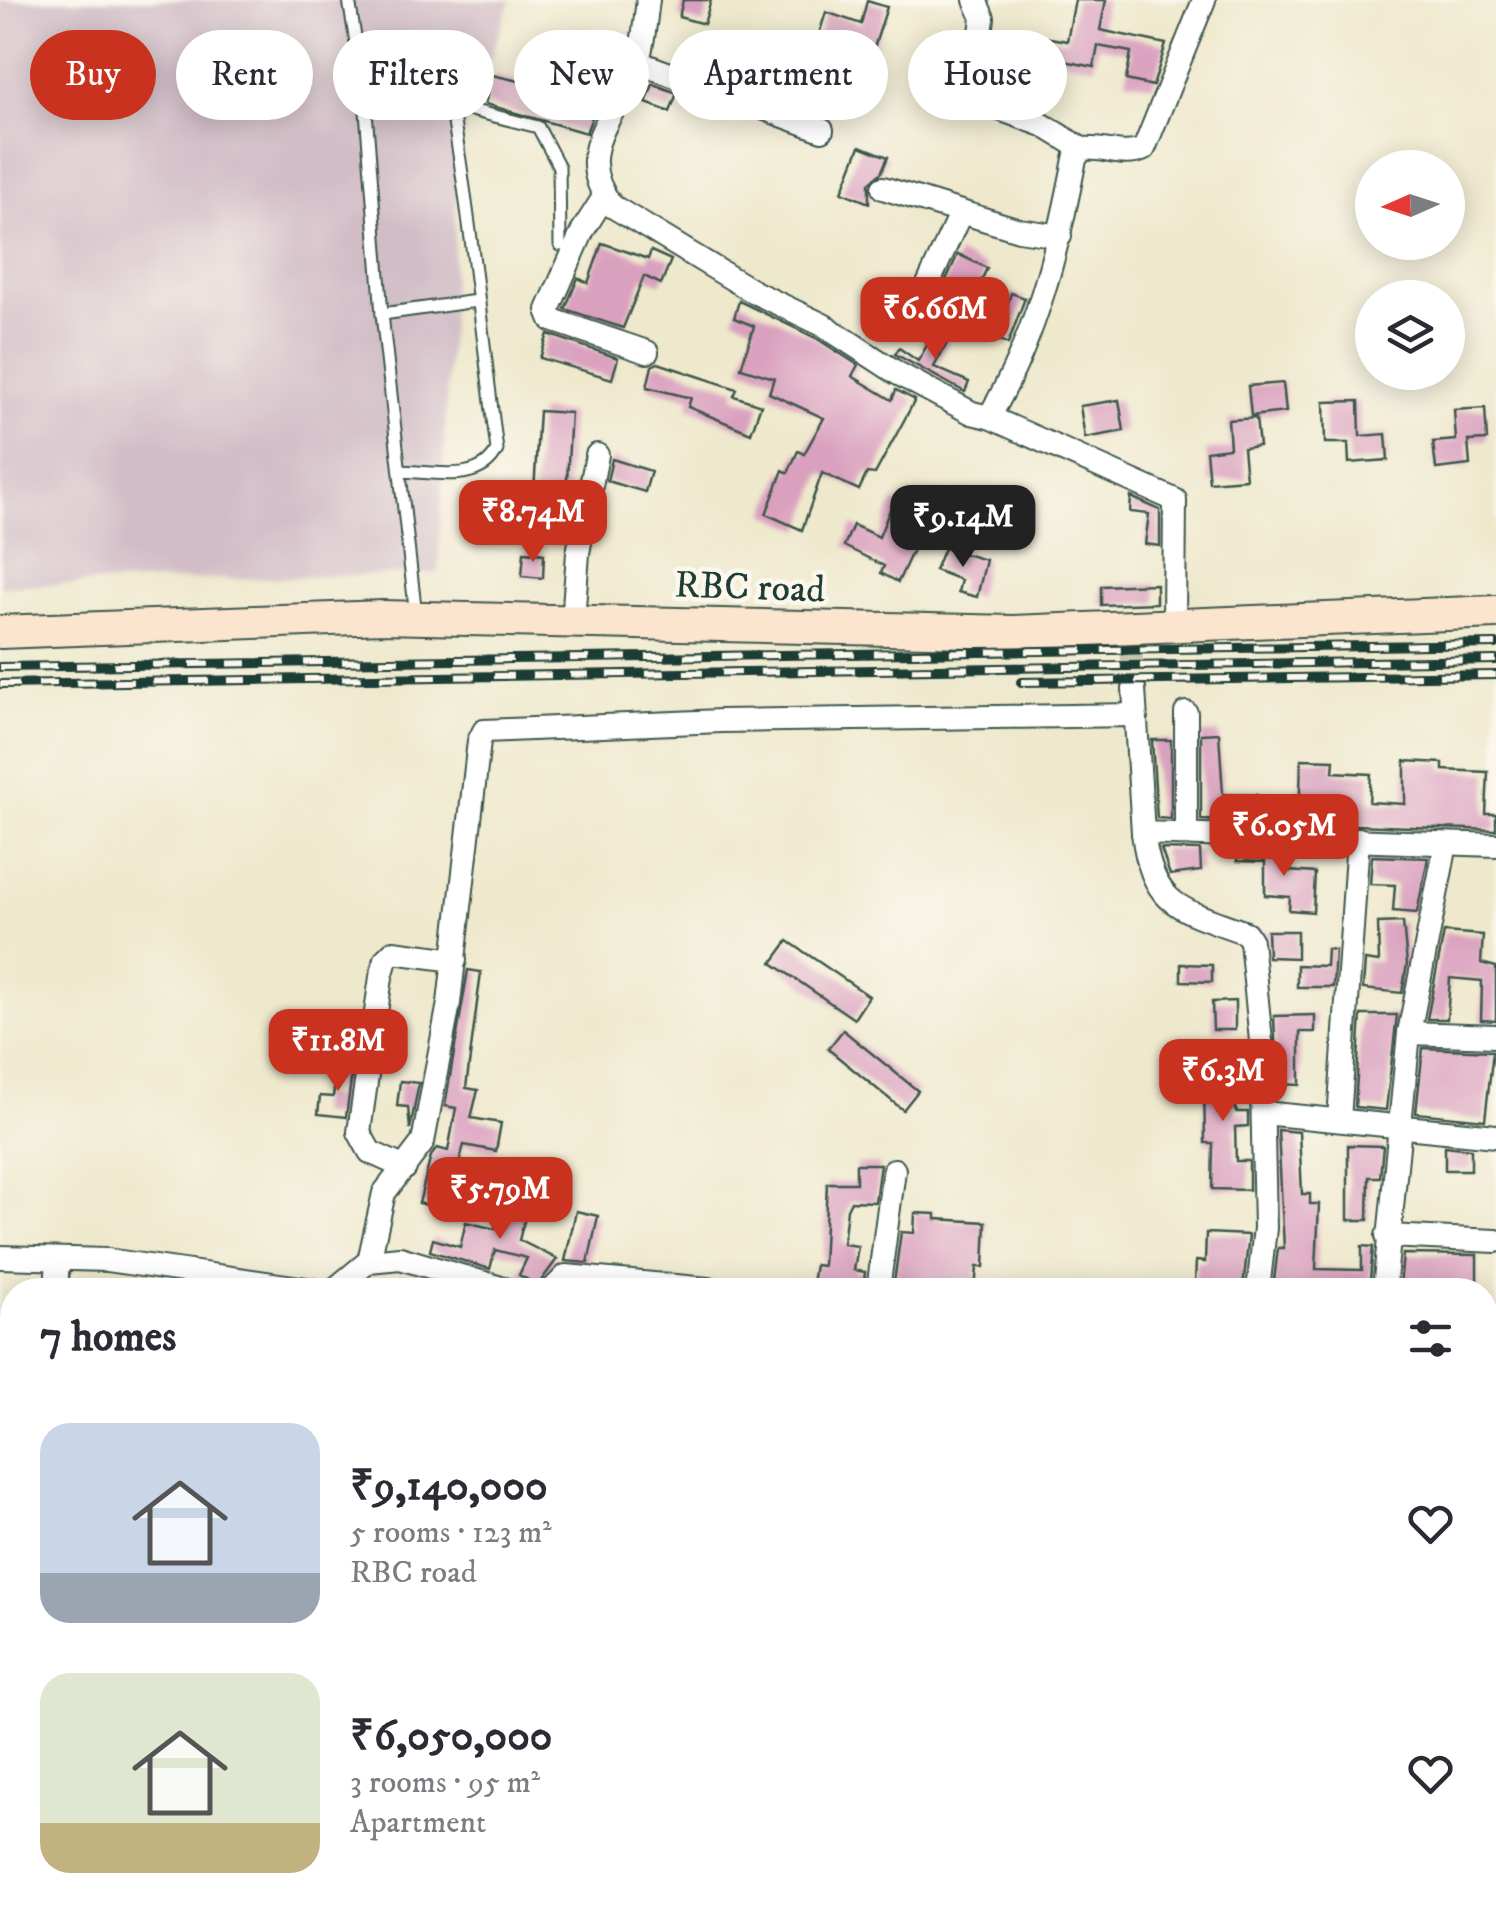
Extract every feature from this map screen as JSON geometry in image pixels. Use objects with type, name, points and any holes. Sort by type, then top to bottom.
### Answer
[{"type":"street","points":[[643,30],[648,0]]},
{"type":"street","points":[[975,0],[982,18],[972,100],[1042,125],[1082,149],[1122,154],[1144,149],[1204,0]]},
{"type":"street","points":[[649,66],[822,130]]},
{"type":"street","points":[[610,120],[594,153],[596,187],[612,206],[754,292],[822,325],[972,413],[989,417],[1175,500],[1174,623]]},
{"type":"street","points":[[989,417],[1018,370],[1060,236],[1075,159],[1082,149]]},
{"type":"street","points":[[883,188],[1060,236]]},
{"type":"street","points":[[604,197],[583,230],[548,310],[552,320],[647,352]]},
{"type":"street","points":[[914,315],[961,212]]},
{"type":"street","points":[[572,621],[578,554],[597,455]]},
{"type":"street","name":"RBC road","points":[[0,632],[416,618],[1130,635],[1174,623],[1296,623],[1496,612]]},
{"type":"street","points":[[1134,690],[1148,869],[1158,890],[1174,906],[1246,933],[1251,940],[1261,1041],[1265,1228],[1259,1278]]},
{"type":"street","points":[[1186,713],[1186,833]]},
{"type":"street","points":[[370,1261],[384,1194],[422,1142],[455,960],[479,741],[484,731],[721,720],[1136,716]]},
{"type":"street","points":[[1143,833],[1496,845]]},
{"type":"street","points":[[1339,1120],[1358,839]]},
{"type":"street","points":[[1385,1278],[1409,1033],[1446,844]]},
{"type":"street","points":[[406,1168],[370,1152],[358,1132],[386,959],[393,952],[455,960]]},
{"type":"street","points":[[1409,1033],[1496,1036]]},
{"type":"street","points":[[1262,1112],[1496,1136]]},
{"type":"street","points":[[880,1278],[894,1170]]},
{"type":"street","points":[[1387,1236],[1496,1241]]},
{"type":"street","points":[[0,1257],[58,1259],[177,1278]]},
{"type":"street","points":[[349,1278],[370,1261],[400,1258],[468,1278]]},
{"type":"street","points":[[57,1278],[58,1259]]},
{"type":"lane","points":[[349,0],[354,30]]},
{"type":"lane","points":[[494,116],[538,127],[559,166],[560,245]]},
{"type":"lane","points":[[367,120],[382,314],[416,618]]},
{"type":"lane","points":[[401,471],[476,472],[490,465],[497,450],[477,301],[472,227],[453,120]]},
{"type":"lane","points":[[382,314],[477,301]]},
{"type":"shaded area","points":[[0,0],[511,0],[494,47],[494,30],[333,30],[333,120],[467,120],[459,143],[438,573],[0,586]]},
{"type":"building","points":[[683,0],[711,0],[704,24],[679,17]]},
{"type":"building","points":[[1075,0],[1106,0],[1100,30],[1166,44],[1153,86],[1126,80],[1131,52],[1098,46],[1094,67],[1067,62]]},
{"type":"building","points":[[867,1],[887,7],[880,30],[820,30],[826,12],[861,24]]},
{"type":"building","points":[[494,75],[514,80],[514,112],[494,107]]},
{"type":"building","points":[[653,84],[669,90],[669,112],[649,104]]},
{"type":"building","points":[[541,120],[591,120],[586,133]]},
{"type":"building","points":[[860,146],[888,157],[881,173],[869,183],[869,203],[842,192]]},
{"type":"building","points":[[602,243],[648,259],[651,251],[671,260],[661,284],[644,276],[623,328],[565,309],[578,278],[588,283]]},
{"type":"building","points":[[958,254],[987,268],[971,304],[941,291]]},
{"type":"building","points":[[1011,293],[1025,298],[1008,344],[971,325],[979,306],[1004,316]]},
{"type":"building","points":[[739,301],[816,338],[858,365],[852,376],[892,400],[896,390],[915,400],[875,474],[867,473],[859,490],[822,473],[802,530],[766,514],[783,470],[788,473],[798,451],[804,454],[824,418],[769,393],[774,378],[741,368],[754,326],[734,318]]},
{"type":"building","points":[[934,333],[948,341],[934,367],[969,382],[965,392],[895,354],[899,348],[918,361]]},
{"type":"building","points":[[548,334],[618,358],[612,379],[540,358]]},
{"type":"building","points":[[658,363],[737,389],[734,396],[761,405],[751,433],[688,407],[691,398],[647,387],[652,366]]},
{"type":"building","points":[[1283,383],[1286,412],[1251,416],[1248,386]]},
{"type":"building","points":[[1119,400],[1124,431],[1085,438],[1080,406]]},
{"type":"building","points":[[1359,401],[1360,436],[1386,434],[1388,460],[1349,463],[1348,443],[1325,443],[1324,402]]},
{"type":"building","points":[[1485,408],[1487,440],[1468,441],[1470,465],[1436,469],[1433,442],[1456,440],[1454,410]]},
{"type":"building","points":[[539,411],[571,413],[566,496],[534,492]]},
{"type":"building","points":[[1256,418],[1259,446],[1243,448],[1246,479],[1209,482],[1206,451],[1230,448],[1228,420]]},
{"type":"building","points":[[612,459],[651,471],[645,492],[607,481]]},
{"type":"building","points":[[1131,497],[1160,510],[1160,546],[1145,544],[1149,514],[1130,512]]},
{"type":"building","points":[[893,502],[909,508],[906,515],[936,530],[928,547],[917,541],[898,582],[881,573],[884,566],[844,546],[853,525],[879,537]]},
{"type":"building","points":[[944,548],[986,560],[977,597],[958,592],[961,580],[935,570]]},
{"type":"building","points":[[524,552],[544,554],[543,578],[522,576]]},
{"type":"building","points":[[1156,584],[1156,603],[1101,605],[1101,586]]},
{"type":"building","points":[[1219,733],[1223,794],[1257,795],[1260,822],[1201,820],[1201,734]]},
{"type":"building","points":[[1152,740],[1171,740],[1171,819],[1157,818]]},
{"type":"building","points":[[1301,759],[1334,760],[1333,772],[1371,774],[1369,802],[1405,804],[1405,761],[1443,763],[1443,770],[1488,772],[1486,814],[1496,814],[1496,830],[1299,823]]},
{"type":"building","points":[[1161,849],[1200,850],[1201,871],[1170,875]]},
{"type":"building","points":[[1237,851],[1290,853],[1289,871],[1315,873],[1313,912],[1289,910],[1290,897],[1265,895],[1265,862],[1237,861]]},
{"type":"building","points":[[1372,856],[1428,858],[1417,913],[1393,911],[1395,885],[1370,884]]},
{"type":"building","points":[[1403,922],[1407,964],[1402,993],[1363,989],[1365,960],[1379,962],[1378,923]]},
{"type":"building","points":[[1267,931],[1297,931],[1297,958],[1268,957]]},
{"type":"building","points":[[1444,932],[1483,935],[1481,963],[1496,967],[1496,1021],[1481,1020],[1482,981],[1450,978],[1447,1019],[1427,1019]]},
{"type":"building","points":[[788,941],[869,996],[854,1019],[772,963]]},
{"type":"building","points":[[1327,949],[1335,950],[1333,987],[1297,987],[1297,965],[1326,966]]},
{"type":"building","points":[[1181,964],[1212,965],[1212,982],[1181,981]]},
{"type":"building","points":[[468,970],[481,972],[466,1088],[478,1090],[471,1118],[501,1123],[496,1151],[464,1145],[452,1188],[467,1191],[461,1214],[419,1203],[431,1156],[437,1148],[448,1151],[456,1108],[445,1106]]},
{"type":"building","points":[[1235,1001],[1235,1030],[1213,1030],[1212,1002]]},
{"type":"building","points":[[1315,1015],[1315,1032],[1300,1032],[1300,1085],[1277,1084],[1274,1016]]},
{"type":"building","points":[[1361,1015],[1397,1015],[1386,1110],[1355,1107]]},
{"type":"building","points":[[843,1030],[918,1091],[903,1110],[828,1049]]},
{"type":"building","points":[[1423,1048],[1493,1051],[1485,1120],[1416,1113]]},
{"type":"building","points":[[1192,1061],[1235,1063],[1236,1112],[1248,1112],[1248,1126],[1235,1127],[1236,1161],[1249,1161],[1249,1190],[1212,1189],[1213,1143],[1205,1143],[1204,1080],[1191,1079]]},
{"type":"building","points":[[337,1065],[353,1066],[346,1117],[318,1114],[320,1096],[333,1097]]},
{"type":"building","points":[[400,1081],[419,1083],[410,1129],[408,1107],[397,1106]]},
{"type":"building","points":[[1278,1130],[1299,1132],[1302,1194],[1310,1194],[1310,1204],[1319,1204],[1316,1269],[1362,1270],[1362,1246],[1373,1247],[1370,1278],[1274,1278],[1278,1248],[1284,1248]]},
{"type":"building","points":[[1348,1145],[1383,1146],[1380,1177],[1369,1177],[1368,1220],[1348,1220]]},
{"type":"building","points":[[1445,1146],[1471,1149],[1471,1170],[1445,1170]]},
{"type":"building","points":[[856,1164],[880,1164],[875,1202],[851,1201],[847,1209],[843,1244],[858,1246],[854,1270],[865,1272],[864,1278],[813,1278],[815,1265],[823,1266],[827,1183],[856,1183]]},
{"type":"building","points":[[505,1192],[530,1199],[519,1240],[557,1259],[543,1278],[525,1278],[519,1275],[527,1258],[495,1250],[490,1269],[430,1251],[433,1239],[460,1247],[466,1222],[495,1229]]},
{"type":"building","points":[[576,1211],[598,1216],[588,1263],[565,1261]]},
{"type":"building","points":[[915,1213],[936,1214],[936,1219],[986,1222],[984,1267],[977,1267],[976,1278],[895,1278],[901,1232],[914,1233]]},
{"type":"building","points":[[1206,1233],[1249,1235],[1244,1278],[1195,1278],[1196,1261],[1205,1262]]},
{"type":"building","points":[[1403,1254],[1477,1255],[1477,1278],[1401,1278]]},
{"type":"tunnel","points":[[1131,645],[1134,689]]},
{"type":"railway","points":[[0,667],[1496,644]]},
{"type":"railway","points":[[0,684],[1496,660]]},
{"type":"railway","points":[[1021,682],[1496,675]]}]
